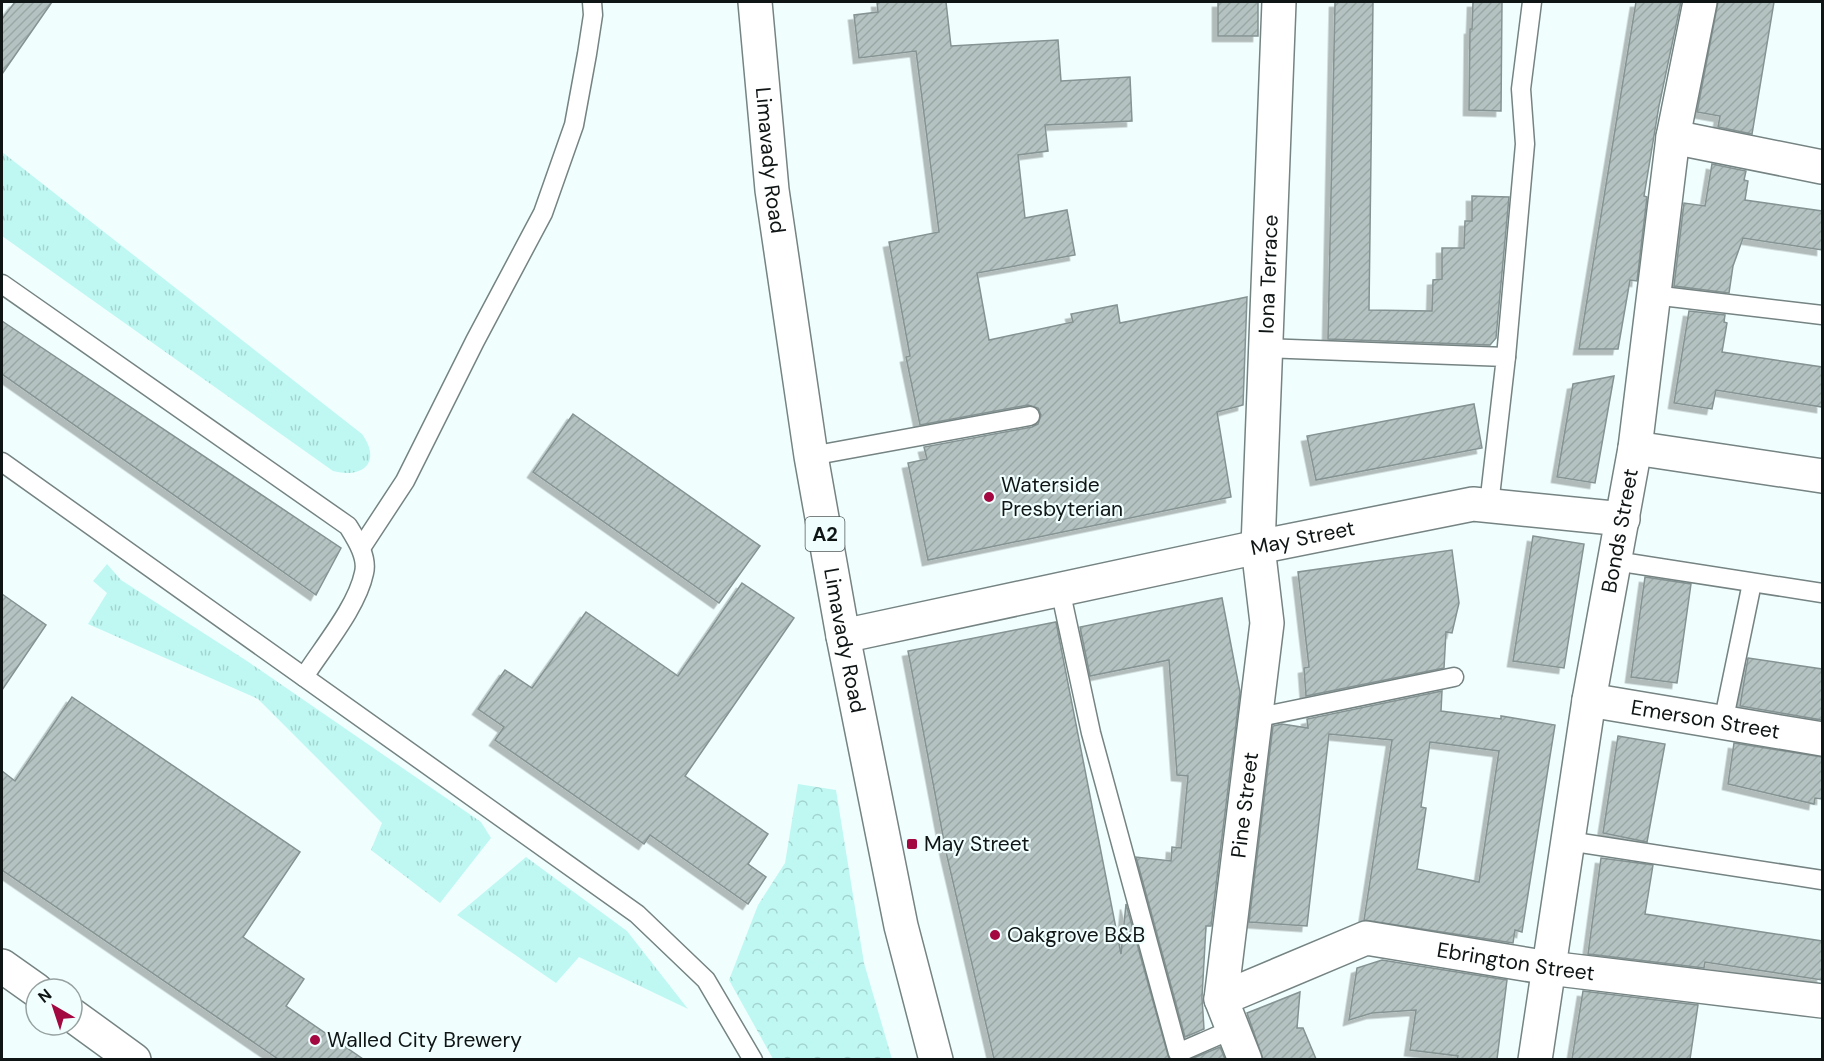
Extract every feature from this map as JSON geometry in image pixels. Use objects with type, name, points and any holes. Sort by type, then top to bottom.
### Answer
[{"type":"main road","name":"Limavady Road","points":[[755,2],[772,190],[811,456],[843,636],[902,926],[936,1059]]},
{"type":"main road","name":"Iona Terrace","points":[[1258,547],[1279,2]]},
{"type":"main road","name":"Bonds Street","points":[[1535,1059],[1589,700],[1635,448],[1673,137],[1700,2]]},
{"type":"main road","points":[[1673,137],[1822,167]]},
{"type":"main road","points":[[1635,448],[1822,476]]},
{"type":"main road","name":"May Street","points":[[843,636],[1410,515],[1473,504],[1623,519]]},
{"type":"main road","name":"Pine Street","points":[[1245,1059],[1221,999],[1267,623],[1258,547]]},
{"type":"main road","name":"Emerson Street","points":[[1589,700],[1822,739]]},
{"type":"main road","name":"Ebrington Street","points":[[1221,999],[1366,938],[1549,968],[1822,1001]]},
{"type":"main road","points":[[2,966],[24,982]]},
{"type":"main road","points":[[84,1024],[134,1059]]},
{"type":"lane","points":[[361,548],[405,481],[543,213],[574,125],[590,34],[592,2]]},
{"type":"lane","points":[[1489,505],[1506,357],[1525,144],[1521,89],[1533,2]]},
{"type":"lane","points":[[2,284],[348,526],[361,548],[365,572],[351,603],[304,677]]},
{"type":"lane","points":[[1653,295],[1822,315]]},
{"type":"lane","points":[[1266,348],[1506,357]]},
{"type":"lane","points":[[811,456],[1030,416]]},
{"type":"lane","points":[[2,462],[637,914],[706,980],[753,1059]]},
{"type":"lane","points":[[1615,561],[1822,593]]},
{"type":"lane","points":[[1723,723],[1752,583]]},
{"type":"lane","points":[[1060,589],[1091,733],[1178,1053],[1233,1029]]},
{"type":"lane","points":[[1255,718],[1454,677]]},
{"type":"lane","points":[[1568,841],[1822,880]]},
{"type":"green space","points":[[2,152],[362,434],[370,453],[370,460],[366,466],[353,473],[333,471],[2,236]]},
{"type":"green space","points":[[107,564],[121,580],[247,661],[481,822],[491,838],[440,903],[371,850],[382,823],[258,699],[88,624],[107,593],[93,581]]},
{"type":"green space","points":[[798,784],[836,790],[864,963],[892,1059],[773,1059],[729,980],[758,905],[785,863]]},
{"type":"green space","points":[[526,857],[627,931],[688,1009],[579,957],[556,983],[457,915]]},
{"type":"building","points":[[15,2],[52,2],[2,74],[2,19]]},
{"type":"building","points":[[877,2],[946,2],[951,46],[1058,40],[1061,81],[1130,77],[1132,121],[1045,125],[1048,151],[1018,155],[1025,218],[1067,210],[1075,255],[977,273],[989,340],[1073,322],[1071,314],[1117,305],[1120,323],[1247,297],[1243,405],[1217,412],[1231,497],[928,560],[908,463],[927,459],[924,447],[1032,427],[1038,424],[1041,415],[1038,408],[1028,405],[920,425],[906,357],[910,356],[889,242],[939,232],[916,51],[859,58],[854,15],[878,12]]},
{"type":"building","points":[[1218,2],[1258,2],[1258,36],[1218,36]]},
{"type":"building","points":[[1335,2],[1373,2],[1369,310],[1432,311],[1433,280],[1442,279],[1442,248],[1464,248],[1465,221],[1472,221],[1472,196],[1509,197],[1496,338],[1490,345],[1328,339]]},
{"type":"building","points":[[1473,2],[1502,2],[1501,111],[1469,110],[1470,29],[1472,29]]},
{"type":"building","points":[[1636,2],[1681,2],[1659,106],[1644,196],[1647,197],[1637,281],[1630,280],[1618,349],[1579,349]]},
{"type":"building","points":[[1718,2],[1774,2],[1752,134],[1718,127],[1720,116],[1697,112]]},
{"type":"building","points":[[1712,164],[1746,171],[1744,180],[1748,181],[1745,200],[1822,211],[1822,250],[1743,238],[1733,266],[1729,293],[1674,286],[1684,203],[1705,206]]},
{"type":"building","points":[[1689,311],[1725,315],[1724,322],[1727,323],[1722,352],[1822,367],[1822,407],[1716,390],[1712,409],[1674,403]]},
{"type":"building","points":[[2,321],[341,548],[316,595],[2,374]]},
{"type":"building","points":[[1614,376],[1595,483],[1557,477],[1573,384]]},
{"type":"building","points":[[1474,404],[1482,448],[1316,480],[1307,436]]},
{"type":"building","points":[[573,414],[760,546],[719,603],[533,472]]},
{"type":"building","points":[[1533,536],[1584,544],[1564,668],[1513,661]]},
{"type":"building","points":[[1452,550],[1459,603],[1452,633],[1446,632],[1444,668],[1306,696],[1304,668],[1309,667],[1298,572]]},
{"type":"building","points":[[1645,577],[1691,584],[1677,683],[1631,677]]},
{"type":"building","points":[[742,583],[794,618],[685,776],[768,834],[748,864],[766,877],[748,904],[650,835],[644,844],[495,740],[504,727],[478,709],[505,670],[532,688],[586,612],[678,676]]},
{"type":"building","points":[[2,594],[46,625],[2,690]]},
{"type":"building","points":[[1222,598],[1240,692],[1211,926],[1206,926],[1202,997],[1204,1029],[1185,1037],[1136,857],[1171,861],[1172,847],[1181,848],[1188,776],[1177,775],[1169,660],[1090,676],[1080,627]]},
{"type":"building","points":[[1056,622],[1121,954],[1126,904],[1169,1059],[994,1059],[946,852],[908,651]]},
{"type":"building","points":[[1748,658],[1822,669],[1822,720],[1740,706]]},
{"type":"building","points":[[1442,691],[1441,711],[1501,719],[1501,716],[1555,725],[1522,932],[1515,930],[1513,943],[1364,920],[1392,740],[1329,734],[1307,926],[1249,922],[1273,726],[1282,724],[1308,728],[1307,719]],"holes":[[[1430,742],[1499,751],[1479,882],[1417,869],[1426,808],[1421,807]]]},
{"type":"building","points":[[72,697],[300,852],[243,937],[304,979],[286,1006],[363,1059],[278,1059],[2,870],[2,771],[15,781]]},
{"type":"building","points":[[1618,736],[1665,744],[1647,842],[1603,833]]},
{"type":"building","points":[[1734,743],[1822,757],[1822,799],[1815,798],[1814,804],[1728,784]]},
{"type":"building","points":[[1601,858],[1653,865],[1645,914],[1822,941],[1822,980],[1705,962],[1704,968],[1588,954]]},
{"type":"building","points":[[1382,960],[1507,980],[1497,1059],[1457,1059],[1458,1056],[1410,1050],[1416,1010],[1372,1013],[1349,1020],[1357,968]]},
{"type":"building","points":[[1583,991],[1698,1005],[1690,1059],[1572,1059]]},
{"type":"building","points":[[1300,992],[1297,1028],[1303,1028],[1316,1059],[1263,1059],[1247,1013]]},
{"type":"building","points":[[1220,1047],[1225,1059],[1191,1059]]},
{"type":"place","name":"Waterside Presbyterian","points":[[989,497]]},
{"type":"place","name":"May Street","points":[[912,844]]},
{"type":"place","name":"Oakgrove B&B","points":[[995,935]]},
{"type":"place","name":"Walled City Brewery","points":[[315,1040]]}]
